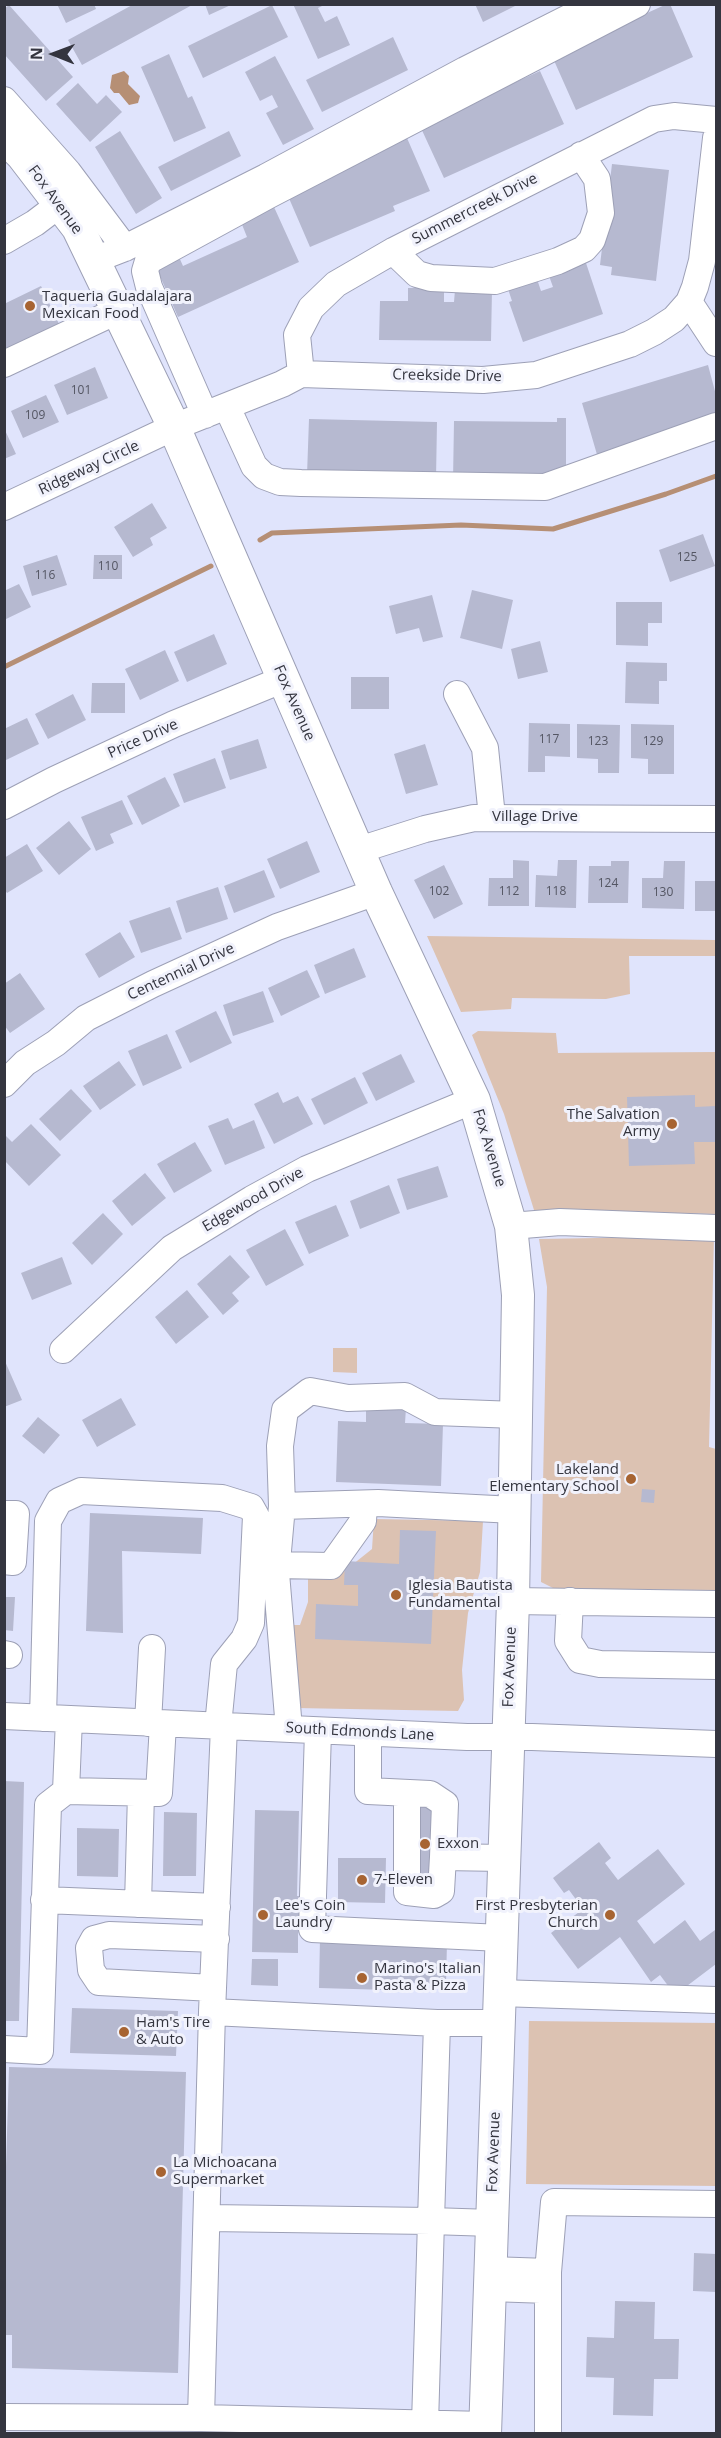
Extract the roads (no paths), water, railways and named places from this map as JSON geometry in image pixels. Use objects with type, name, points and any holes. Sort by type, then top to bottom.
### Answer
[{"type":"main road","name":"Fox Avenue","points":[[4,137],[22,155],[78,228],[174,428],[376,892],[474,1100],[511,1226],[518,1294],[513,1600],[485,2429]]},
{"type":"street","points":[[94,260],[125,248],[267,177],[465,70],[596,4]]},
{"type":"street","points":[[637,4],[279,190],[148,261],[145,271],[149,287],[216,411],[254,466],[264,477],[280,482],[545,487],[717,426]]},
{"type":"street","points":[[4,100],[68,172],[125,248]]},
{"type":"street","name":"Summercreek Drive","points":[[301,374],[297,335],[312,308],[336,284],[393,251],[654,119],[674,116],[717,120]]},
{"type":"street","name":"Creekside Drive","points":[[174,428],[301,374],[483,380],[536,375],[630,344],[674,319],[688,302],[695,287],[702,261],[717,138]]},
{"type":"street","points":[[393,251],[417,274],[431,278],[495,281],[558,261],[584,249],[592,240],[601,213],[597,179],[581,155]]},
{"type":"street","points":[[6,238],[60,204]]},
{"type":"street","points":[[688,302],[717,343]]},
{"type":"street","points":[[4,364],[119,310]]},
{"type":"street","name":"Ridgeway Circle","points":[[4,507],[174,428]]},
{"type":"street","name":"Price Drive","points":[[4,806],[174,724],[284,679]]},
{"type":"street","points":[[457,694],[485,748],[492,817]]},
{"type":"street","name":"Village Drive","points":[[359,850],[441,824],[492,817],[717,819]]},
{"type":"street","name":"Centennial Drive","points":[[4,1084],[25,1063],[56,1043],[86,1018],[115,1003],[278,927],[376,892]]},
{"type":"street","name":"Edgewood Drive","points":[[63,1350],[172,1248],[252,1198],[307,1169],[474,1100]]},
{"type":"street","points":[[511,1226],[560,1222],[717,1228]]},
{"type":"street","points":[[289,1729],[276,1565],[282,1506],[280,1446],[285,1410],[310,1391],[348,1398],[405,1396],[435,1412],[516,1415]]},
{"type":"street","points":[[44,1718],[48,1521],[59,1501],[81,1491],[222,1498],[251,1507],[256,1516],[251,1623],[244,1639],[224,1664],[201,2418]]},
{"type":"street","points":[[282,1506],[364,1503],[514,1510]]},
{"type":"street","points":[[276,1565],[331,1566],[363,1521],[364,1503]]},
{"type":"street","points":[[4,1514],[16,1514],[13,1562],[4,1561]]},
{"type":"street","points":[[513,1600],[717,1604]]},
{"type":"street","points":[[570,1601],[568,1641],[580,1660],[600,1664],[717,1666]]},
{"type":"street","points":[[4,2049],[40,2051],[48,1805],[66,1791],[159,1793],[152,1647]]},
{"type":"street","name":"South Edmonds Lane","points":[[4,1716],[368,1733],[717,1744]]},
{"type":"street","points":[[66,1791],[69,1719]]},
{"type":"street","points":[[318,1731],[312,1929],[501,1938]]},
{"type":"street","points":[[368,1733],[368,1791],[407,1792],[430,1794],[445,1804],[441,1891],[434,1895],[407,1892],[407,1792]]},
{"type":"street","points":[[138,1904],[141,1793]]},
{"type":"street","points":[[443,1857],[503,1858]]},
{"type":"street","points":[[45,1900],[217,1907]]},
{"type":"street","points":[[216,1939],[109,1935],[94,1939],[89,1948],[91,1970],[99,1982],[213,2000],[437,2023],[498,2008],[717,2000]]},
{"type":"street","points":[[425,2424],[437,2023]]},
{"type":"street","points":[[548,2433],[548,2281],[554,2202],[717,2204]]},
{"type":"street","points":[[207,2218],[492,2223]]},
{"type":"street","points":[[490,2279],[548,2281]]},
{"type":"street","points":[[4,2417],[201,2418],[425,2424],[485,2429]]},
{"type":"waterway","points":[[260,540],[272,533],[461,525],[553,529],[716,476]]},
{"type":"waterway","points":[[4,667],[211,566]]},
{"type":"place","name":"Taqueria Guadalajara Mexican Food","points":[[30,306]]},
{"type":"place","name":"The Salvation Army","points":[[672,1124]]},
{"type":"place","name":"Lakeland Elementary School","points":[[631,1479]]},
{"type":"place","name":"Iglesia Bautista Fundamental","points":[[396,1595]]},
{"type":"place","name":"Exxon","points":[[425,1844]]},
{"type":"place","name":"7-Eleven","points":[[362,1880]]},
{"type":"place","name":"Lee's Coin Laundry","points":[[263,1915]]},
{"type":"place","name":"First Presbyterian Church","points":[[610,1915]]},
{"type":"place","name":"Marino's Italian Pasta & Pizza","points":[[362,1978]]},
{"type":"place","name":"Ham's Tire & Auto","points":[[124,2032]]},
{"type":"place","name":"La Michoacana Supermarket","points":[[161,2172]]}]
